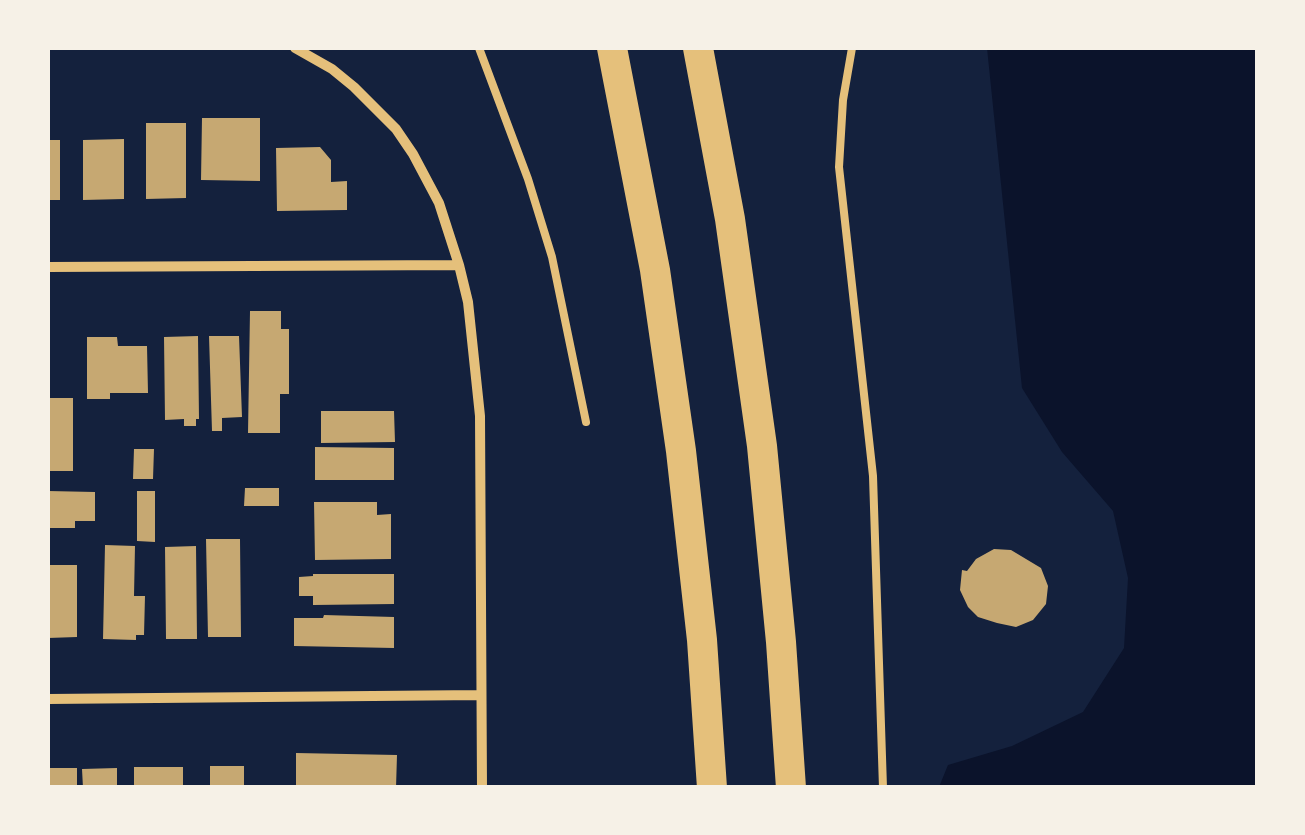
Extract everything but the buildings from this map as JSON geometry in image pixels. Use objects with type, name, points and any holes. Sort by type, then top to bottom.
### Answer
[{"type":"highway","points":[[612,48],[655,270],[682,452],[702,640],[712,788]]},
{"type":"highway","points":[[698,48],[730,219],[760,427],[782,642],[791,788]]},
{"type":"street","points":[[294,48],[332,69],[396,129],[439,202],[459,264],[468,302],[480,416],[482,788]]},
{"type":"street","points":[[48,267],[459,264]]},
{"type":"street","points":[[48,698],[481,695]]},
{"type":"lane","points":[[478,48],[528,178],[547,241],[586,422]]},
{"type":"lane","points":[[852,48],[839,167],[873,476],[883,788]]},
{"type":"water","points":[[987,48],[1257,48],[1257,787],[939,787],[948,765],[1012,746],[1083,712],[1124,648],[1128,578],[1113,511],[1062,452],[1022,388]]}]
